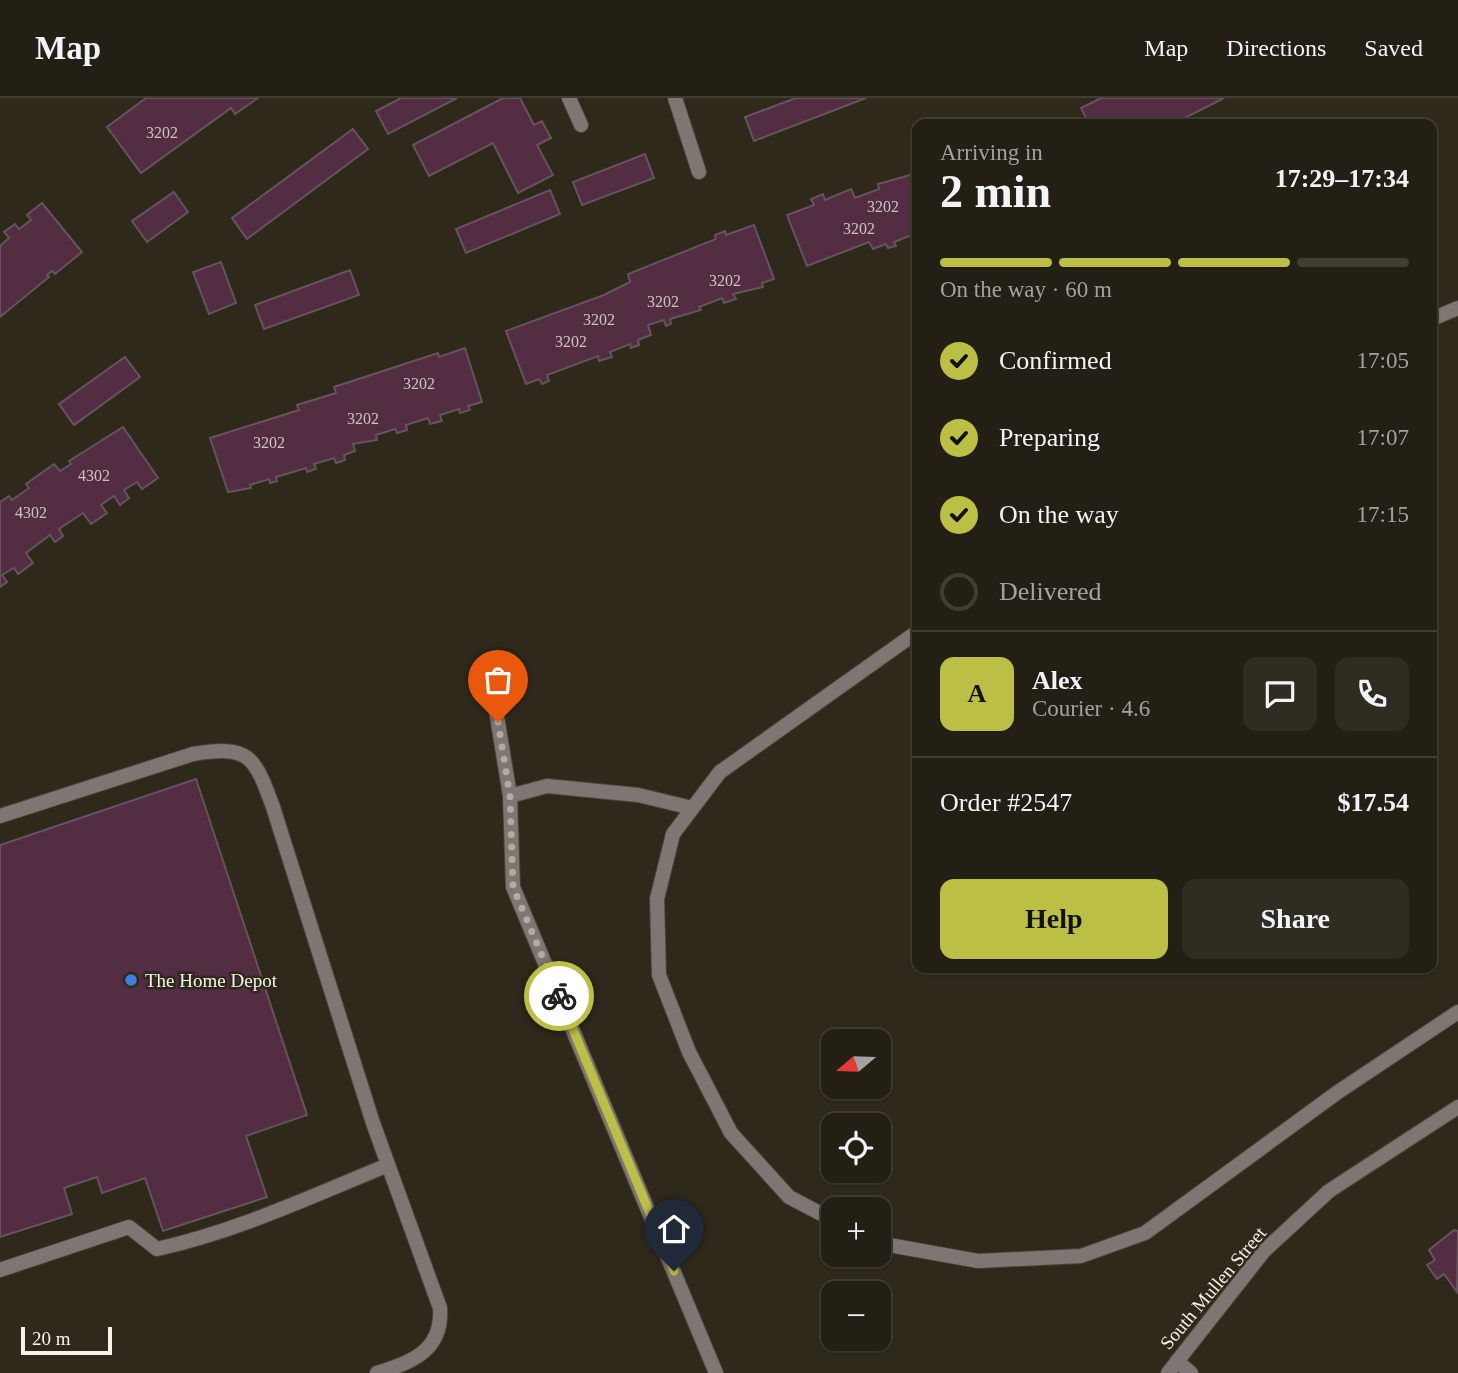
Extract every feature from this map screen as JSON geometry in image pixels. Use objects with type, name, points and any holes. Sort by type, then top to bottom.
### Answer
[{"type":"street","points":[[569,98],[581,125]]},
{"type":"street","points":[[675,98],[699,172]]},
{"type":"street","points":[[1437,316],[1458,308]]},
{"type":"street","points":[[821,1214],[789,1197],[731,1133],[689,1052],[659,975],[657,899],[673,834],[720,772],[912,636]]},
{"type":"street","points":[[494,698],[510,796],[513,887],[716,1373]]},
{"type":"street","points":[[0,816],[186,756],[224,750],[245,755],[258,771],[273,807],[388,1165],[438,1296],[441,1323],[436,1338],[425,1351],[377,1373]]},
{"type":"street","points":[[510,796],[547,786],[638,795],[692,808]]},
{"type":"street","points":[[891,1245],[978,1261],[1081,1256],[1145,1233],[1338,1092],[1458,1012]]},
{"type":"street","name":"South Mullen Street","points":[[1172,1367],[1264,1251],[1329,1191],[1458,1107]]},
{"type":"street","points":[[0,1270],[129,1227],[157,1249],[183,1243],[244,1226],[388,1165]]},
{"type":"street","points":[[1172,1367],[1191,1373]]},
{"type":"building","points":[[146,98],[258,98],[235,114],[231,108],[141,173],[107,127]]},
{"type":"building","points":[[401,98],[457,98],[388,134],[376,111]]},
{"type":"building","points":[[503,98],[520,98],[534,125],[542,121],[551,138],[537,145],[553,175],[518,193],[493,143],[429,176],[413,145]]},
{"type":"building","points":[[796,98],[866,98],[754,141],[745,117]]},
{"type":"building","points":[[1101,98],[1224,98],[1183,119],[1086,119],[1081,108]]},
{"type":"building","points":[[353,129],[368,149],[247,239],[232,218]]},
{"type":"building","points":[[645,154],[654,178],[582,205],[573,182]]},
{"type":"building","points":[[912,174],[912,235],[894,242],[896,246],[888,248],[886,244],[873,249],[869,242],[807,266],[787,215],[814,205],[811,199],[823,194],[825,200],[851,189],[855,198],[879,189],[878,184]]},
{"type":"building","points":[[550,190],[560,214],[466,253],[456,229]]},
{"type":"building","points":[[174,192],[188,212],[147,242],[132,221]]},
{"type":"building","points":[[42,203],[82,252],[55,274],[52,271],[47,275],[49,277],[0,317],[0,246],[9,238],[4,232],[15,224],[19,229],[31,220],[27,215]]},
{"type":"building","points":[[754,225],[774,279],[762,283],[763,287],[733,294],[736,299],[724,303],[722,298],[699,307],[701,310],[670,319],[671,324],[666,326],[664,320],[648,325],[651,335],[638,340],[639,345],[631,348],[630,344],[610,352],[612,357],[599,361],[598,356],[547,375],[549,381],[542,384],[539,379],[526,384],[506,331],[604,295],[630,282],[628,274],[716,239],[715,235],[725,231],[726,235]]},
{"type":"building","points":[[221,262],[236,303],[209,314],[193,272]]},
{"type":"building","points":[[350,270],[359,295],[264,329],[255,305]]},
{"type":"building","points":[[465,348],[482,402],[468,406],[470,410],[460,413],[459,409],[440,415],[442,421],[430,424],[428,418],[406,425],[407,430],[397,433],[395,429],[376,435],[377,440],[353,444],[355,451],[344,455],[345,460],[336,463],[334,458],[314,464],[316,469],[307,472],[306,468],[276,477],[277,481],[270,483],[269,479],[250,485],[251,488],[228,492],[210,438],[299,410],[297,405],[336,393],[334,387],[438,353],[439,357]]},
{"type":"building","points":[[125,357],[140,377],[74,425],[59,404]]},
{"type":"building","points":[[123,427],[158,478],[142,489],[137,482],[124,490],[129,498],[120,505],[114,496],[101,505],[107,513],[91,524],[83,513],[59,529],[63,536],[55,542],[50,535],[26,553],[33,563],[18,574],[14,568],[2,575],[7,582],[0,587],[0,502],[9,496],[12,500],[29,488],[26,484],[54,464],[60,471],[71,464],[69,461]]},
{"type":"building","name":"The Home Depot","points":[[196,779],[307,1115],[246,1136],[267,1197],[163,1231],[145,1178],[102,1193],[97,1177],[64,1188],[72,1214],[0,1237],[0,845]]},
{"type":"building","points":[[1454,1230],[1458,1231],[1457,1292],[1444,1274],[1437,1279],[1427,1265],[1435,1260],[1429,1250]]},
{"type":"way so far","points":[[498,722],[510,796],[513,887],[559,996]]},
{"type":"place","name":"The Home Depot","points":[[131,980]]},
{"type":"route","points":[[559,996],[674,1271]]}]
